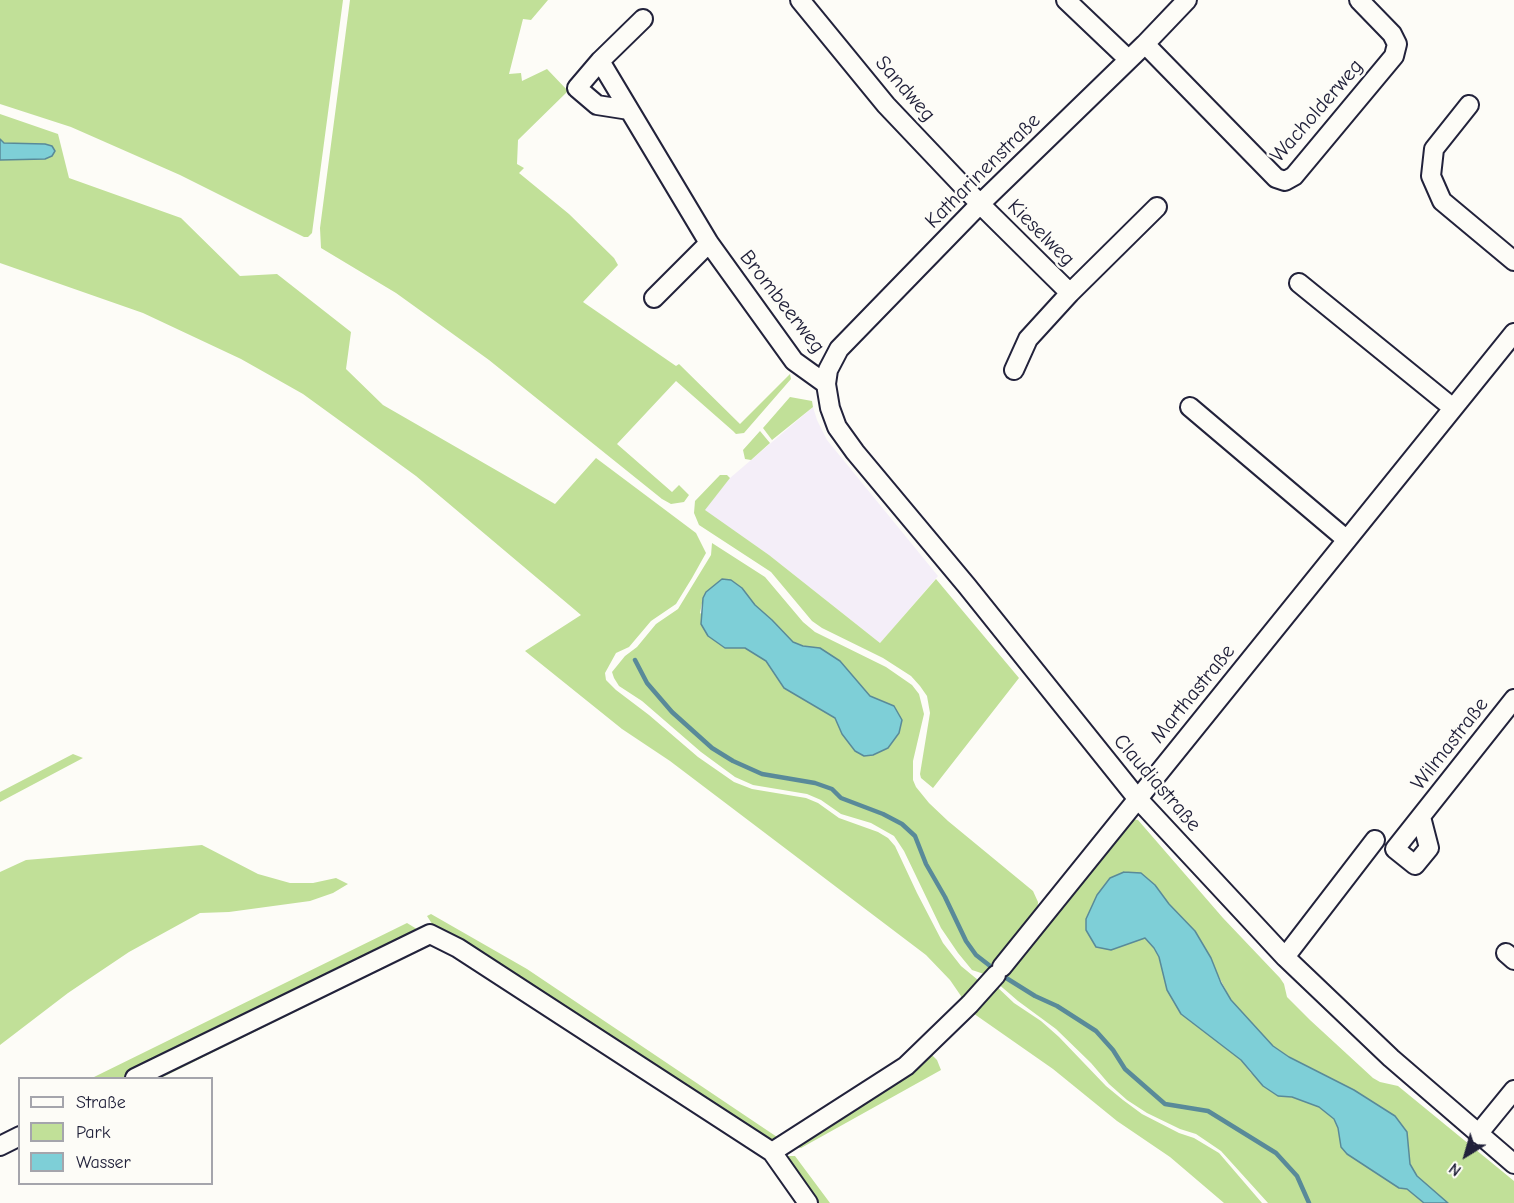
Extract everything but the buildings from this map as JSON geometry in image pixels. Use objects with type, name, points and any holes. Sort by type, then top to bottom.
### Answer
[{"type":"street","name":"Sandweg","points":[[800,0],[886,105],[980,204]]},
{"type":"street","points":[[1066,0],[1128,59]]},
{"type":"street","name":"Katharinenstraße","points":[[826,384],[828,370],[839,349],[980,204],[1145,44],[1187,0]]},
{"type":"street","name":"Wacholderweg","points":[[1145,44],[1276,178],[1285,181],[1301,168],[1394,56],[1397,44],[1392,34],[1359,0]]},
{"type":"street","points":[[629,110],[597,105],[578,88],[600,61],[643,19]]},
{"type":"street","name":"Brombeerweg","points":[[600,61],[709,243],[795,361],[826,384]]},
{"type":"street","points":[[1469,105],[1434,149],[1431,176],[1442,201],[1514,261]]},
{"type":"street","name":"Kieselweg","points":[[980,204],[1070,293]]},
{"type":"street","name":"Kieselweg","points":[[1014,370],[1028,339],[1070,293],[1157,207]]},
{"type":"street","name":"Brombeerweg","points":[[654,298],[709,243]]},
{"type":"street","points":[[1299,283],[1453,408]]},
{"type":"street","name":"Marthastraße","points":[[772,1152],[906,1065],[970,1004],[1052,906],[1514,333]]},
{"type":"street","name":"Claudiastraße","points":[[826,384],[830,408],[837,427],[855,452],[967,586],[1137,798],[1285,957],[1391,1058],[1514,1164]]},
{"type":"street","points":[[1190,407],[1347,540]]},
{"type":"street","name":"Wilmastraße","points":[[1421,817],[1514,699]]},
{"type":"street","points":[[1285,957],[1375,840]]},
{"type":"street","points":[[137,1077],[430,934],[458,948],[772,1152],[808,1203]]},
{"type":"street","points":[[1478,1134],[1514,1090]]},
{"type":"street","points":[[0,1146],[18,1137]]},
{"type":"shaded area","points":[[813,407],[827,440],[938,576],[880,643],[769,555],[704,510],[730,478]]},
{"type":"green space","points":[[0,0],[343,0],[312,233],[304,237],[180,175],[71,127],[0,104]]},
{"type":"green space","points":[[350,0],[548,0],[531,20],[523,19],[509,74],[521,73],[522,81],[547,69],[568,91],[518,140],[517,164],[524,168],[519,173],[569,214],[614,258],[618,265],[583,302],[676,366],[679,364],[740,424],[790,374],[791,379],[744,433],[736,434],[676,381],[617,444],[672,492],[679,485],[689,495],[684,502],[671,504],[662,499],[489,360],[396,293],[321,248],[320,228]]},
{"type":"green space","points":[[0,114],[58,134],[69,178],[181,218],[240,276],[277,274],[351,332],[346,369],[383,405],[555,504],[596,458],[696,533],[706,553],[692,578],[676,604],[651,621],[629,647],[616,653],[605,673],[606,680],[698,757],[734,782],[752,789],[806,798],[818,803],[839,818],[888,838],[895,846],[943,943],[961,966],[978,980],[986,979],[964,1005],[950,980],[926,955],[670,761],[622,729],[525,651],[581,615],[416,476],[303,394],[241,359],[143,313],[0,263]]},
{"type":"green space","points":[[790,397],[812,401],[813,407],[772,440],[763,428]]},
{"type":"green space","points":[[760,431],[770,443],[751,460],[745,459],[743,450]]},
{"type":"green space","points":[[720,475],[727,475],[730,478],[705,510],[769,555],[880,643],[936,579],[1019,678],[933,788],[921,778],[920,774],[930,713],[927,696],[911,676],[883,658],[812,621],[771,572],[699,525],[694,513],[695,501]]},
{"type":"green space","points":[[712,543],[765,577],[803,622],[815,632],[886,667],[912,685],[919,694],[924,714],[913,761],[913,780],[916,787],[948,821],[1033,891],[1038,902],[1037,915],[990,976],[972,970],[958,953],[941,928],[904,851],[894,836],[871,823],[841,814],[821,800],[807,794],[753,785],[735,777],[701,752],[642,701],[619,686],[612,672],[656,624],[678,609],[711,555]],"holes":[[[742,588],[755,605],[793,642],[820,648],[840,661],[870,696],[894,706],[855,751],[842,734],[835,718],[784,688],[766,661],[700,613],[706,592]]]},
{"type":"green space","points":[[73,754],[83,758],[0,802],[0,792]]},
{"type":"green space","points":[[1131,819],[1138,820],[1223,918],[1280,978],[1287,997],[1310,1020],[1373,1078],[1398,1086],[1514,1181],[1514,1203],[1448,1203],[1417,1176],[1410,1164],[1407,1132],[1395,1116],[1354,1090],[1289,1057],[1273,1046],[1231,1000],[1195,931],[1169,904],[1155,885],[1111,950],[1145,938],[1159,957],[1167,990],[1181,1014],[1241,1060],[1250,1072],[1278,1096],[1292,1097],[1319,1107],[1334,1119],[1341,1147],[1347,1154],[1399,1188],[1407,1189],[1424,1203],[1268,1203],[1221,1151],[1196,1134],[1147,1113],[1127,1100],[1056,1029],[996,982]]},
{"type":"green space","points":[[202,845],[258,874],[290,883],[313,883],[336,878],[348,884],[333,893],[310,901],[229,912],[200,913],[129,952],[68,993],[0,1045],[0,872],[26,860]]},
{"type":"green space","points":[[431,914],[527,969],[783,1141],[771,1148],[436,930],[427,916]]},
{"type":"green space","points":[[407,923],[420,931],[124,1077],[94,1077]]},
{"type":"green space","points":[[426,941],[437,942],[163,1077],[149,1077]]},
{"type":"green space","points":[[994,984],[1014,1003],[1041,1021],[1059,1037],[1106,1086],[1123,1100],[1142,1114],[1194,1138],[1219,1153],[1262,1203],[1224,1203],[1170,1157],[1117,1121],[1053,1069],[970,1011]]},
{"type":"green space","points":[[928,1051],[937,1060],[941,1070],[801,1148],[794,1147]]},
{"type":"green space","points":[[787,1156],[795,1156],[830,1203],[813,1203],[788,1168]]},
{"type":"water","points":[[0,139],[4,143],[45,144],[52,146],[55,151],[52,156],[45,159],[0,160]]},
{"type":"water","points":[[722,579],[731,580],[742,588],[755,605],[793,642],[820,648],[840,661],[870,696],[894,706],[902,720],[899,733],[888,748],[873,755],[864,756],[855,751],[842,734],[835,718],[784,688],[766,661],[745,648],[725,648],[708,636],[701,624],[703,598],[706,592]]},
{"type":"water","points":[[1124,872],[1141,873],[1155,885],[1169,904],[1195,931],[1231,1000],[1273,1046],[1289,1057],[1354,1090],[1395,1116],[1407,1132],[1410,1164],[1417,1176],[1448,1203],[1424,1203],[1407,1189],[1399,1188],[1347,1154],[1341,1147],[1334,1119],[1319,1107],[1292,1097],[1278,1096],[1263,1086],[1241,1060],[1181,1014],[1167,990],[1159,957],[1145,938],[1111,950],[1096,947],[1086,930],[1086,919],[1097,895],[1110,878]]},
{"type":"waterway","points":[[635,660],[647,683],[672,712],[712,748],[733,761],[762,774],[815,783],[832,789],[841,798],[902,824],[915,836],[926,864],[966,941],[976,955],[1003,976],[1096,1031],[1113,1050],[1125,1069],[1165,1104],[1208,1111],[1276,1153],[1297,1176],[1309,1203]]}]
